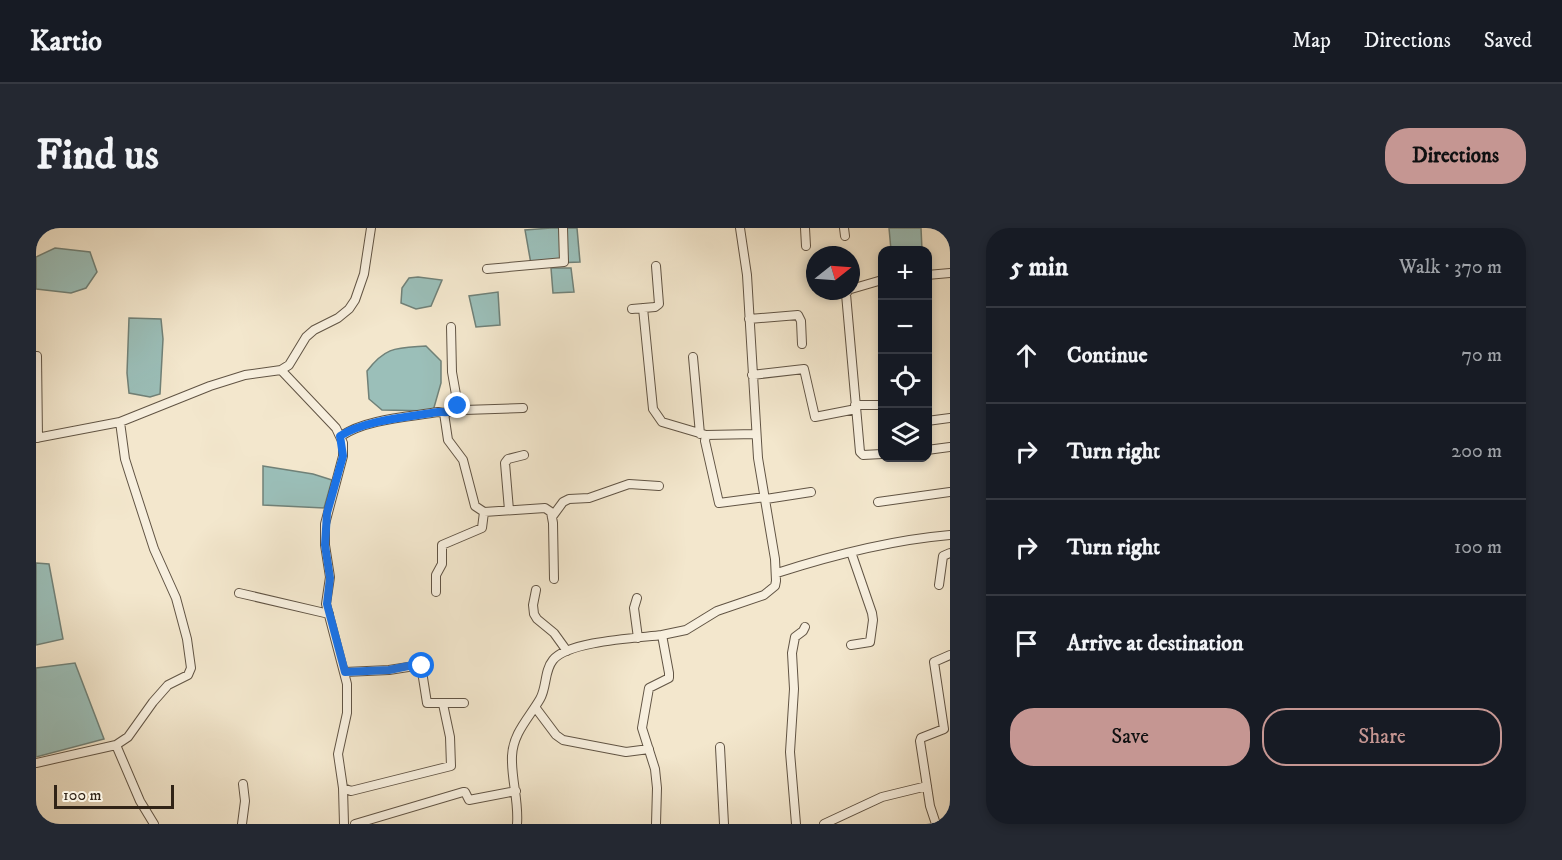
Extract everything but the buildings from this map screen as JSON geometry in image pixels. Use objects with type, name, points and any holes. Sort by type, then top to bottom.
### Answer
[{"type":"street","points":[[37,356],[37,438],[120,422],[210,386],[245,375],[280,370],[294,359],[306,337],[314,330],[338,318],[349,309],[355,300],[364,274],[371,228]]},
{"type":"street","points":[[487,269],[564,262],[563,228]]},
{"type":"street","points":[[517,824],[513,747],[516,736],[544,692],[549,666],[553,660],[567,651],[592,644],[686,630],[717,611],[770,592],[775,586],[777,573],[756,434],[747,275],[740,228]]},
{"type":"street","points":[[804,228],[806,246]]},
{"type":"street","points":[[632,309],[655,307],[659,304],[656,266]]},
{"type":"street","points":[[932,274],[950,273]]},
{"type":"street","points":[[860,287],[878,281]]},
{"type":"street","points":[[846,300],[861,454],[878,454]]},
{"type":"street","points":[[643,308],[653,410],[662,422],[703,434],[756,434]]},
{"type":"street","points":[[749,320],[798,315],[801,321],[802,344]]},
{"type":"street","points":[[451,327],[452,372],[458,406],[464,410],[523,408]]},
{"type":"street","points":[[693,357],[703,434],[719,503],[811,492]]},
{"type":"street","points":[[752,375],[804,369],[815,417],[855,407],[878,405]]},
{"type":"street","points":[[280,370],[336,428],[340,436],[343,456],[330,501],[325,545],[329,569],[326,599],[345,672],[347,713],[338,754],[343,788],[344,824]]},
{"type":"street","points":[[340,436],[368,425],[438,412],[444,413],[453,411],[458,406]]},
{"type":"street","points":[[444,413],[448,440],[463,460],[475,506],[484,512],[545,508],[551,512],[554,579]]},
{"type":"street","points":[[932,421],[950,418]]},
{"type":"street","points":[[36,764],[116,745],[128,737],[168,685],[188,675],[192,668],[176,598],[154,549],[130,478],[120,422]]},
{"type":"street","points":[[932,449],[950,447]]},
{"type":"street","points":[[509,510],[505,463],[508,459],[524,455]]},
{"type":"street","points":[[552,516],[563,502],[569,499],[589,498],[630,484],[659,486]]},
{"type":"street","points":[[878,502],[950,492]]},
{"type":"street","points":[[436,592],[436,574],[442,564],[442,545],[482,528],[484,512]]},
{"type":"street","points":[[777,573],[850,552],[921,537],[950,535]]},
{"type":"street","points":[[850,552],[873,620],[870,642],[851,645]]},
{"type":"street","points":[[939,585],[943,556],[950,553]]},
{"type":"street","points":[[536,590],[534,614],[554,633],[567,651]]},
{"type":"street","points":[[239,593],[329,614]]},
{"type":"street","points":[[637,598],[634,608],[638,638]]},
{"type":"street","points":[[796,824],[790,752],[794,689],[792,652],[795,637],[805,627]]},
{"type":"street","points":[[656,824],[657,788],[650,749],[642,728],[649,688],[667,680],[669,673],[663,635]]},
{"type":"street","points":[[936,824],[927,786],[921,738],[944,729],[934,662],[950,655]]},
{"type":"street","points":[[345,672],[389,670],[421,665],[428,703],[464,703]]},
{"type":"street","points":[[343,788],[351,791],[451,766],[450,737],[443,704]]},
{"type":"street","points":[[535,707],[556,735],[563,740],[626,752],[650,749]]},
{"type":"street","points":[[116,745],[140,801],[154,824]]},
{"type":"street","points":[[720,747],[724,824]]},
{"type":"street","points":[[242,824],[245,801],[243,784]]},
{"type":"street","points":[[824,824],[882,797],[927,786]]},
{"type":"street","points":[[355,824],[463,792],[471,800],[516,790]]},
{"type":"water","points":[[577,228],[580,262],[531,264],[525,230]]},
{"type":"water","points":[[889,228],[921,228],[922,246],[891,246]]},
{"type":"water","points":[[55,248],[90,252],[97,272],[86,288],[71,293],[36,289],[36,257]]},
{"type":"water","points":[[551,268],[571,268],[574,292],[553,293]]},
{"type":"water","points":[[409,278],[442,280],[431,306],[416,309],[401,303],[402,288]]},
{"type":"water","points":[[498,292],[500,325],[476,327],[469,296]]},
{"type":"water","points":[[129,318],[161,319],[163,339],[160,394],[150,397],[129,393],[127,373]]},
{"type":"water","points":[[426,346],[441,361],[441,383],[433,411],[382,410],[369,399],[367,371],[380,357],[400,348]]},
{"type":"water","points":[[263,466],[313,474],[332,480],[324,508],[263,505]]},
{"type":"water","points":[[36,563],[49,564],[63,639],[36,645]]},
{"type":"water","points":[[75,663],[104,739],[36,757],[36,668]]},
{"type":"route","points":[[422,666],[418,664],[389,670],[345,672],[326,599],[330,578],[325,545],[325,524],[343,456],[343,443],[340,436],[356,428],[438,412],[444,413],[453,411],[458,406]]}]
